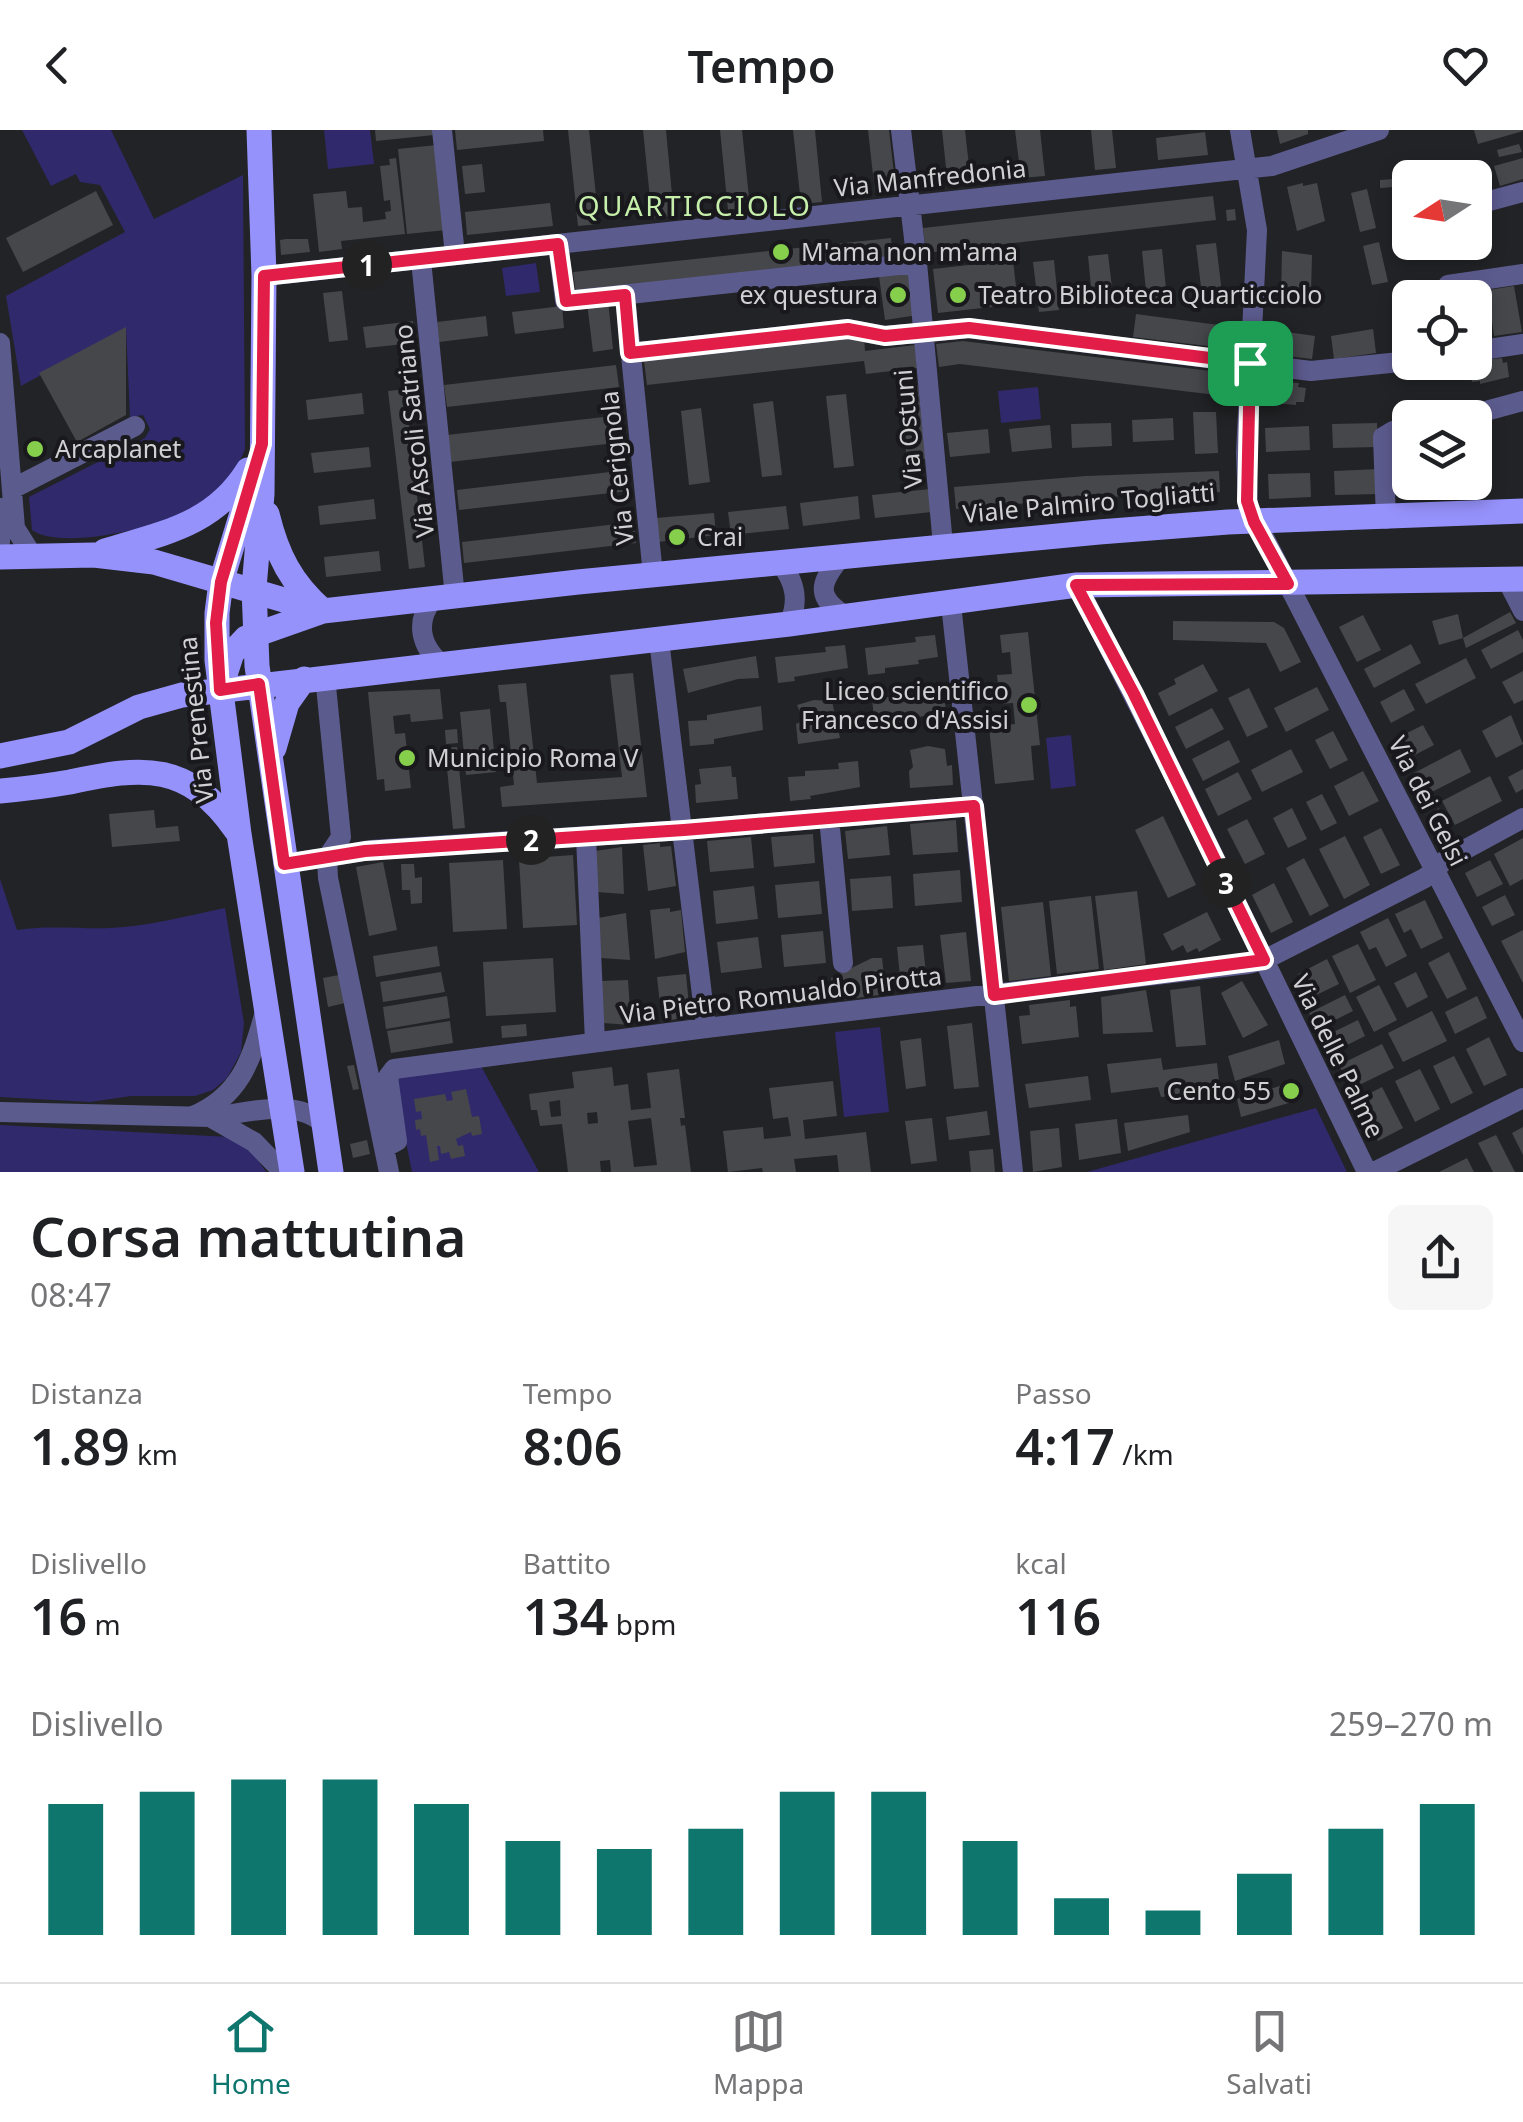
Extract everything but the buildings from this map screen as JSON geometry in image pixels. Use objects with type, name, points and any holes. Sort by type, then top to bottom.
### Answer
[{"type":"main road","name":"Via Prenestina","points":[[260,130],[264,276],[262,494],[255,632],[284,864],[331,1172]]},
{"type":"main road","name":"Via Prenestina","points":[[262,444],[221,582],[216,623],[220,690],[239,834],[292,1172]]},
{"type":"main road","points":[[94,554],[184,525],[214,510],[231,495],[262,444]]},
{"type":"main road","points":[[262,494],[284,568],[323,611]]},
{"type":"main road","name":"Viale Palmiro Togliatti","points":[[255,632],[323,611],[943,545],[1254,522],[1523,512]]},
{"type":"main road","name":"Viale Palmiro Togliatti","points":[[0,556],[94,554],[166,565],[323,611]]},
{"type":"main road","points":[[0,756],[73,740],[156,701],[220,690],[660,640],[1076,585],[1515,579]]},
{"type":"main road","points":[[220,690],[234,650],[255,632]]},
{"type":"main road","points":[[271,763],[284,712],[315,677]]},
{"type":"main road","points":[[0,791],[115,772],[153,771],[184,780],[203,792],[239,834]]},
{"type":"street","points":[[442,130],[455,255]]},
{"type":"street","name":"Via Ostuni","points":[[901,130],[918,263],[943,545]]},
{"type":"street","points":[[1240,130],[1258,230],[1247,501],[1254,522],[1288,584]]},
{"type":"street","name":"Via Manfredonia","points":[[422,260],[1282,164],[1378,130]]},
{"type":"street","points":[[1492,200],[1523,192]]},
{"type":"street","points":[[558,244],[566,301],[918,263]]},
{"type":"street","points":[[264,276],[422,260]]},
{"type":"street","name":"Via Ascoli Satriano","points":[[422,260],[444,599]]},
{"type":"street","points":[[1482,280],[1523,274]]},
{"type":"street","name":"Via Cerignola","points":[[625,295],[653,576]]},
{"type":"street","points":[[630,353],[848,329],[885,336],[969,328],[1320,371],[1392,362]]},
{"type":"street","points":[[0,343],[6,490],[0,542]]},
{"type":"street","points":[[1492,349],[1523,344]]},
{"type":"street","points":[[1492,409],[1523,401]]},
{"type":"street","points":[[6,490],[135,426]]},
{"type":"street","points":[[1386,519],[1383,437],[1392,431]]},
{"type":"street","points":[[6,490],[15,528],[32,555]]},
{"type":"street","points":[[841,557],[826,576],[823,591],[828,603],[846,617]]},
{"type":"street","points":[[781,564],[795,593],[790,624]]},
{"type":"street","points":[[1515,579],[1523,611]]},
{"type":"street","name":"Via dei Gelsi","points":[[1288,584],[1523,1042]]},
{"type":"street","name":"Via delle Palme","points":[[1076,585],[1134,694],[1370,1172]]},
{"type":"street","points":[[441,664],[423,638],[422,620],[444,599]]},
{"type":"street","points":[[951,604],[1012,1172]]},
{"type":"street","points":[[660,640],[706,1028]]},
{"type":"street","points":[[315,677],[340,837],[327,858],[389,1172]]},
{"type":"street","points":[[284,864],[371,850],[974,806]]},
{"type":"street","points":[[829,818],[843,963]]},
{"type":"street","name":"Via Pietro Romualdo Pirotta","points":[[384,1148],[397,1141],[388,1077],[394,1069],[1264,960],[1436,871],[1444,861],[1523,818]]},
{"type":"street","points":[[586,836],[595,1042]]},
{"type":"street","points":[[200,1117],[235,1087],[253,1054],[266,1007]]},
{"type":"street","points":[[1370,1172],[1523,1098]]},
{"type":"street","points":[[0,1112],[200,1117],[281,1109],[306,1110],[324,1124]]},
{"type":"street","points":[[200,1117],[254,1142],[283,1172]]},
{"type":"shaded area","points":[[22,130],[111,130],[154,219],[243,175],[245,449],[222,487],[188,512],[144,527],[91,537],[47,536],[32,530],[29,497],[145,438],[150,429],[143,415],[130,417],[126,328],[21,386],[6,296],[125,232],[100,185],[80,182],[76,174],[51,186]]},
{"type":"shaded area","points":[[324,130],[370,130],[374,164],[328,169]]},
{"type":"shaded area","points":[[536,263],[540,292],[506,296],[502,268]]},
{"type":"shaded area","points":[[1038,387],[1041,419],[1001,423],[998,391]]},
{"type":"shaded area","points":[[1071,735],[1076,786],[1051,789],[1046,738]]},
{"type":"shaded area","points":[[0,879],[17,930],[125,927],[225,908],[244,1023],[241,1052],[227,1078],[213,1090],[195,1096],[131,1096],[90,1102],[0,1097]]},
{"type":"shaded area","points":[[880,1027],[889,1112],[844,1117],[835,1032]]},
{"type":"shaded area","points":[[481,1066],[539,1172],[412,1172],[393,1078]]},
{"type":"shaded area","points":[[1316,1108],[1347,1172],[1087,1172]]},
{"type":"shaded area","points":[[0,1125],[230,1137],[253,1153],[266,1172],[0,1172]]},
{"type":"place","name":"M'ama non m'ama","points":[[781,252]]},
{"type":"place","name":"ex questura","points":[[898,295]]},
{"type":"place","name":"Teatro Biblioteca Quarticciolo","points":[[958,295]]},
{"type":"place","name":"Arcaplanet","points":[[35,449]]},
{"type":"place","name":"Crai","points":[[677,537]]},
{"type":"place","name":"Liceo scientifico Francesco d'Assisi","points":[[1029,705]]},
{"type":"place","name":"Municipio Roma V","points":[[407,758]]},
{"type":"place","name":"Cento 55","points":[[1291,1091]]},
{"type":"district","name":"QUARTICCIOLO","points":[[695,206]]},
{"type":"route","points":[[558,244],[566,301],[625,295],[630,353],[848,329],[885,336],[969,328],[1250,363],[1247,501],[1254,522],[1288,584],[1076,585],[1264,960],[994,995],[974,806],[365,851],[284,864],[259,684],[220,690],[217,650],[221,582],[262,444],[264,276],[558,244]]}]
